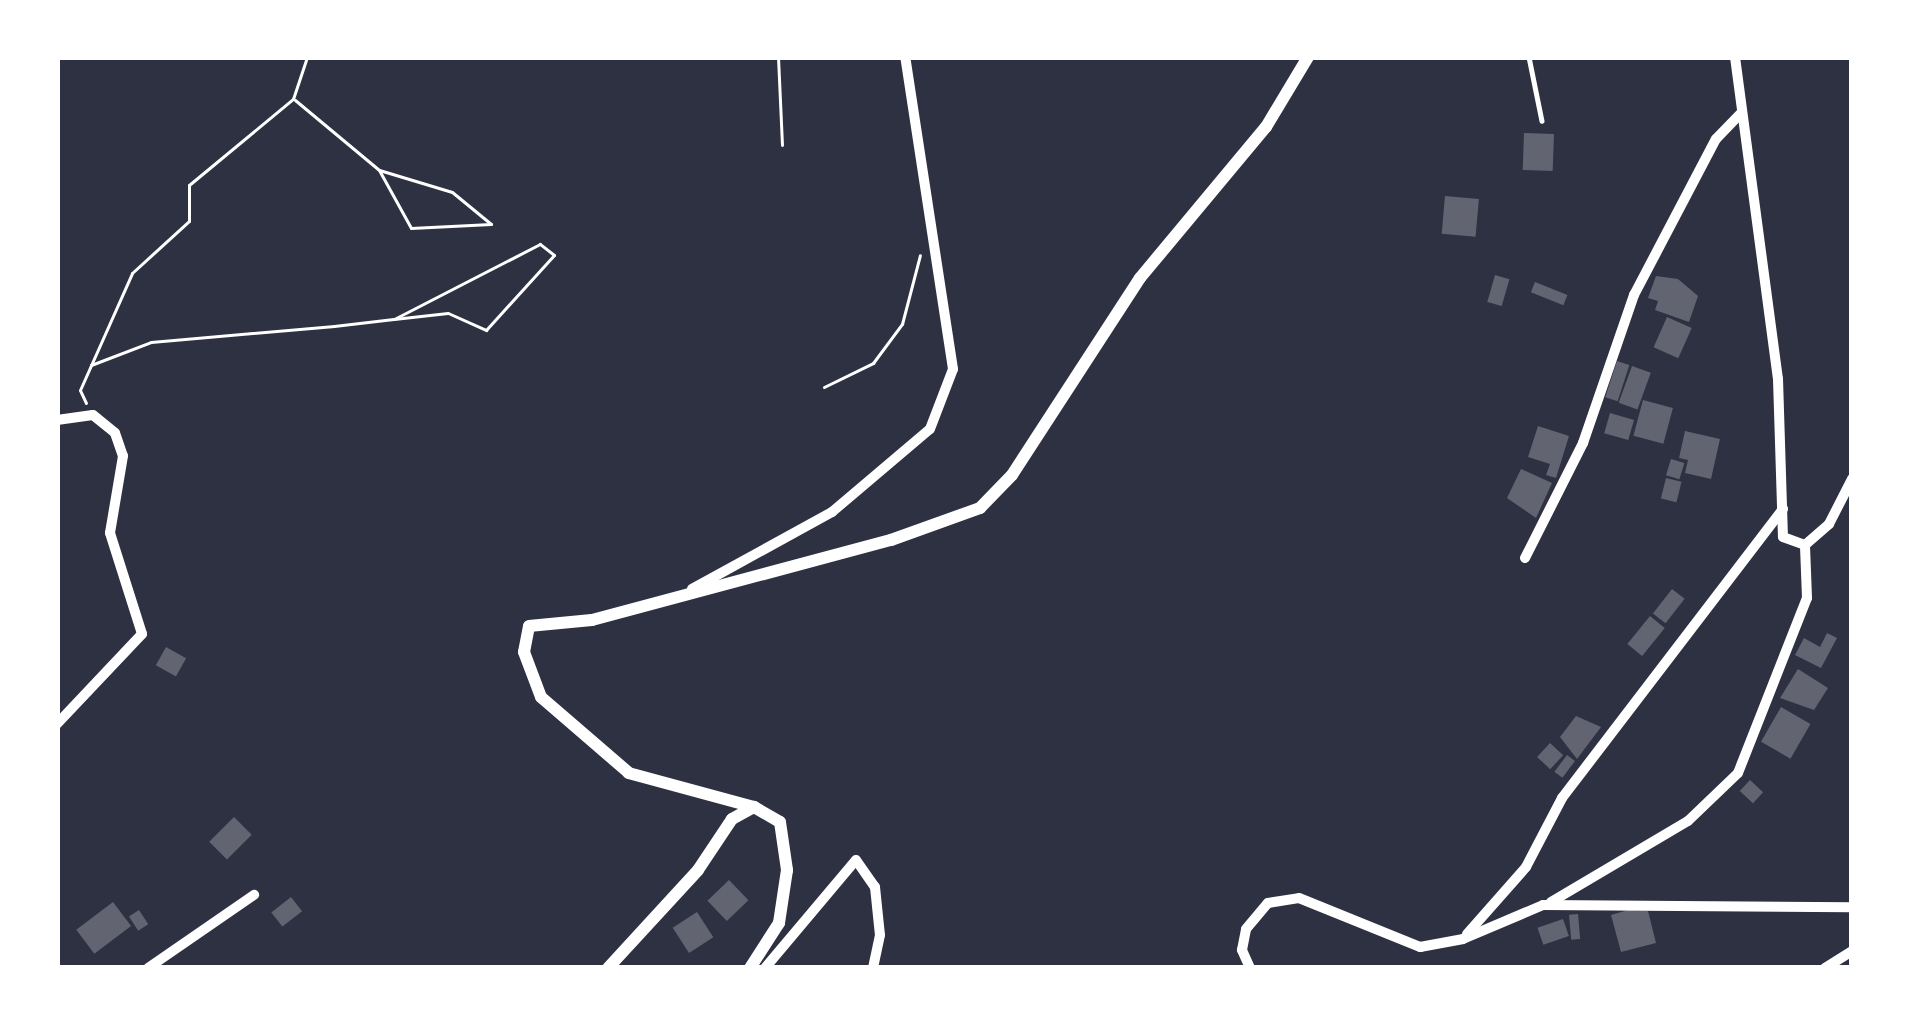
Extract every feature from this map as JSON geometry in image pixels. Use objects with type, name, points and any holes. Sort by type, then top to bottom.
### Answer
[{"type":"street","points":[[679,597],[832,512],[931,429],[952,369],[905,57]]},
{"type":"street","points":[[750,968],[778,923],[787,870],[780,822],[754,807],[628,773],[541,697],[524,652],[529,626],[592,620],[980,508],[1012,475],[1140,278],[1266,127],[1308,57]]},
{"type":"street","points":[[1735,57],[1778,379],[1784,537],[1805,545]]},
{"type":"street","points":[[1525,558],[1582,443],[1634,295],[1716,139],[1742,112]]},
{"type":"street","points":[[57,420],[93,415],[115,433],[123,456],[110,533],[142,634],[57,724]]},
{"type":"street","points":[[1805,545],[1829,524],[1852,479]]},
{"type":"street","points":[[1462,939],[1526,867],[1562,798],[1783,509]]},
{"type":"street","points":[[1250,968],[1242,950],[1246,929],[1268,903],[1299,898],[1420,946],[1462,939],[1543,905],[1688,821],[1738,773],[1808,598],[1805,545]]},
{"type":"street","points":[[608,968],[698,870],[732,819],[754,807]]},
{"type":"street","points":[[766,968],[856,860],[875,887],[880,935],[873,968]]},
{"type":"street","points":[[148,968],[254,895]]},
{"type":"street","points":[[1543,905],[1852,907]]},
{"type":"street","points":[[1826,968],[1852,951]]},
{"type":"lane","points":[[1529,57],[1542,121]]},
{"type":"path","points":[[93,415],[80,390],[132,273],[189,220],[189,185],[293,99],[307,57]]},
{"type":"path","points":[[778,57],[782,145]]},
{"type":"path","points":[[293,99],[379,170],[411,228],[490,224],[452,192],[379,170]]},
{"type":"path","points":[[824,387],[873,363],[902,324],[914,266],[932,232]]},
{"type":"path","points":[[91,365],[152,342],[394,319],[448,313],[486,330],[554,255],[540,244],[394,319]]},
{"type":"building","points":[[1524,133],[1554,134],[1553,171],[1523,170]]},
{"type":"building","points":[[1445,196],[1479,199],[1476,237],[1442,234]]},
{"type":"building","points":[[1495,275],[1509,279],[1502,306],[1487,302]]},
{"type":"building","points":[[1656,276],[1678,279],[1698,296],[1689,322],[1655,310],[1658,301],[1648,298]]},
{"type":"building","points":[[1535,282],[1567,295],[1563,305],[1531,292]]},
{"type":"building","points":[[1667,317],[1692,328],[1678,358],[1654,347]]},
{"type":"building","points":[[1617,361],[1629,365],[1618,401],[1605,397]]},
{"type":"building","points":[[1632,366],[1651,373],[1637,409],[1619,403]]},
{"type":"building","points":[[1643,400],[1673,408],[1663,444],[1633,436]]},
{"type":"building","points":[[1610,413],[1634,420],[1628,440],[1604,433]]},
{"type":"building","points":[[1538,426],[1569,436],[1556,478],[1546,475],[1550,464],[1528,457]]},
{"type":"building","points":[[1685,431],[1720,439],[1711,479],[1685,473],[1688,460],[1679,458]]},
{"type":"building","points":[[1671,459],[1684,463],[1679,479],[1666,475]]},
{"type":"building","points":[[1521,469],[1552,483],[1536,518],[1507,498]]},
{"type":"building","points":[[1666,478],[1682,482],[1676,502],[1661,498]]},
{"type":"building","points":[[1672,589],[1685,599],[1666,623],[1653,613]]},
{"type":"building","points":[[1650,616],[1665,628],[1642,656],[1627,644]]},
{"type":"building","points":[[1827,633],[1837,638],[1821,668],[1795,655],[1804,638],[1820,647]]},
{"type":"building","points":[[166,647],[186,658],[176,677],[156,665]]},
{"type":"building","points":[[1798,669],[1828,688],[1814,710],[1780,698]]},
{"type":"building","points":[[1781,707],[1810,724],[1790,759],[1761,742]]},
{"type":"building","points":[[1576,716],[1601,727],[1577,759],[1560,737]]},
{"type":"building","points":[[1550,743],[1563,755],[1550,769],[1537,757]]},
{"type":"building","points":[[1567,755],[1575,761],[1562,778],[1554,772]]},
{"type":"building","points":[[1750,780],[1763,792],[1753,803],[1740,791]]},
{"type":"building","points":[[234,817],[252,835],[227,859],[209,842]]},
{"type":"building","points":[[729,880],[748,900],[727,921],[707,901]]},
{"type":"building","points":[[291,897],[302,911],[282,927],[271,912]]},
{"type":"building","points":[[113,902],[131,926],[94,954],[76,930]]},
{"type":"building","points":[[139,910],[148,924],[138,931],[129,917]]},
{"type":"building","points":[[1648,911],[1656,943],[1621,952],[1611,915]]},
{"type":"building","points":[[697,912],[713,937],[689,953],[673,928]]},
{"type":"building","points":[[1578,914],[1580,939],[1571,940],[1569,915]]},
{"type":"building","points":[[1563,919],[1569,936],[1543,945],[1537,928]]}]
